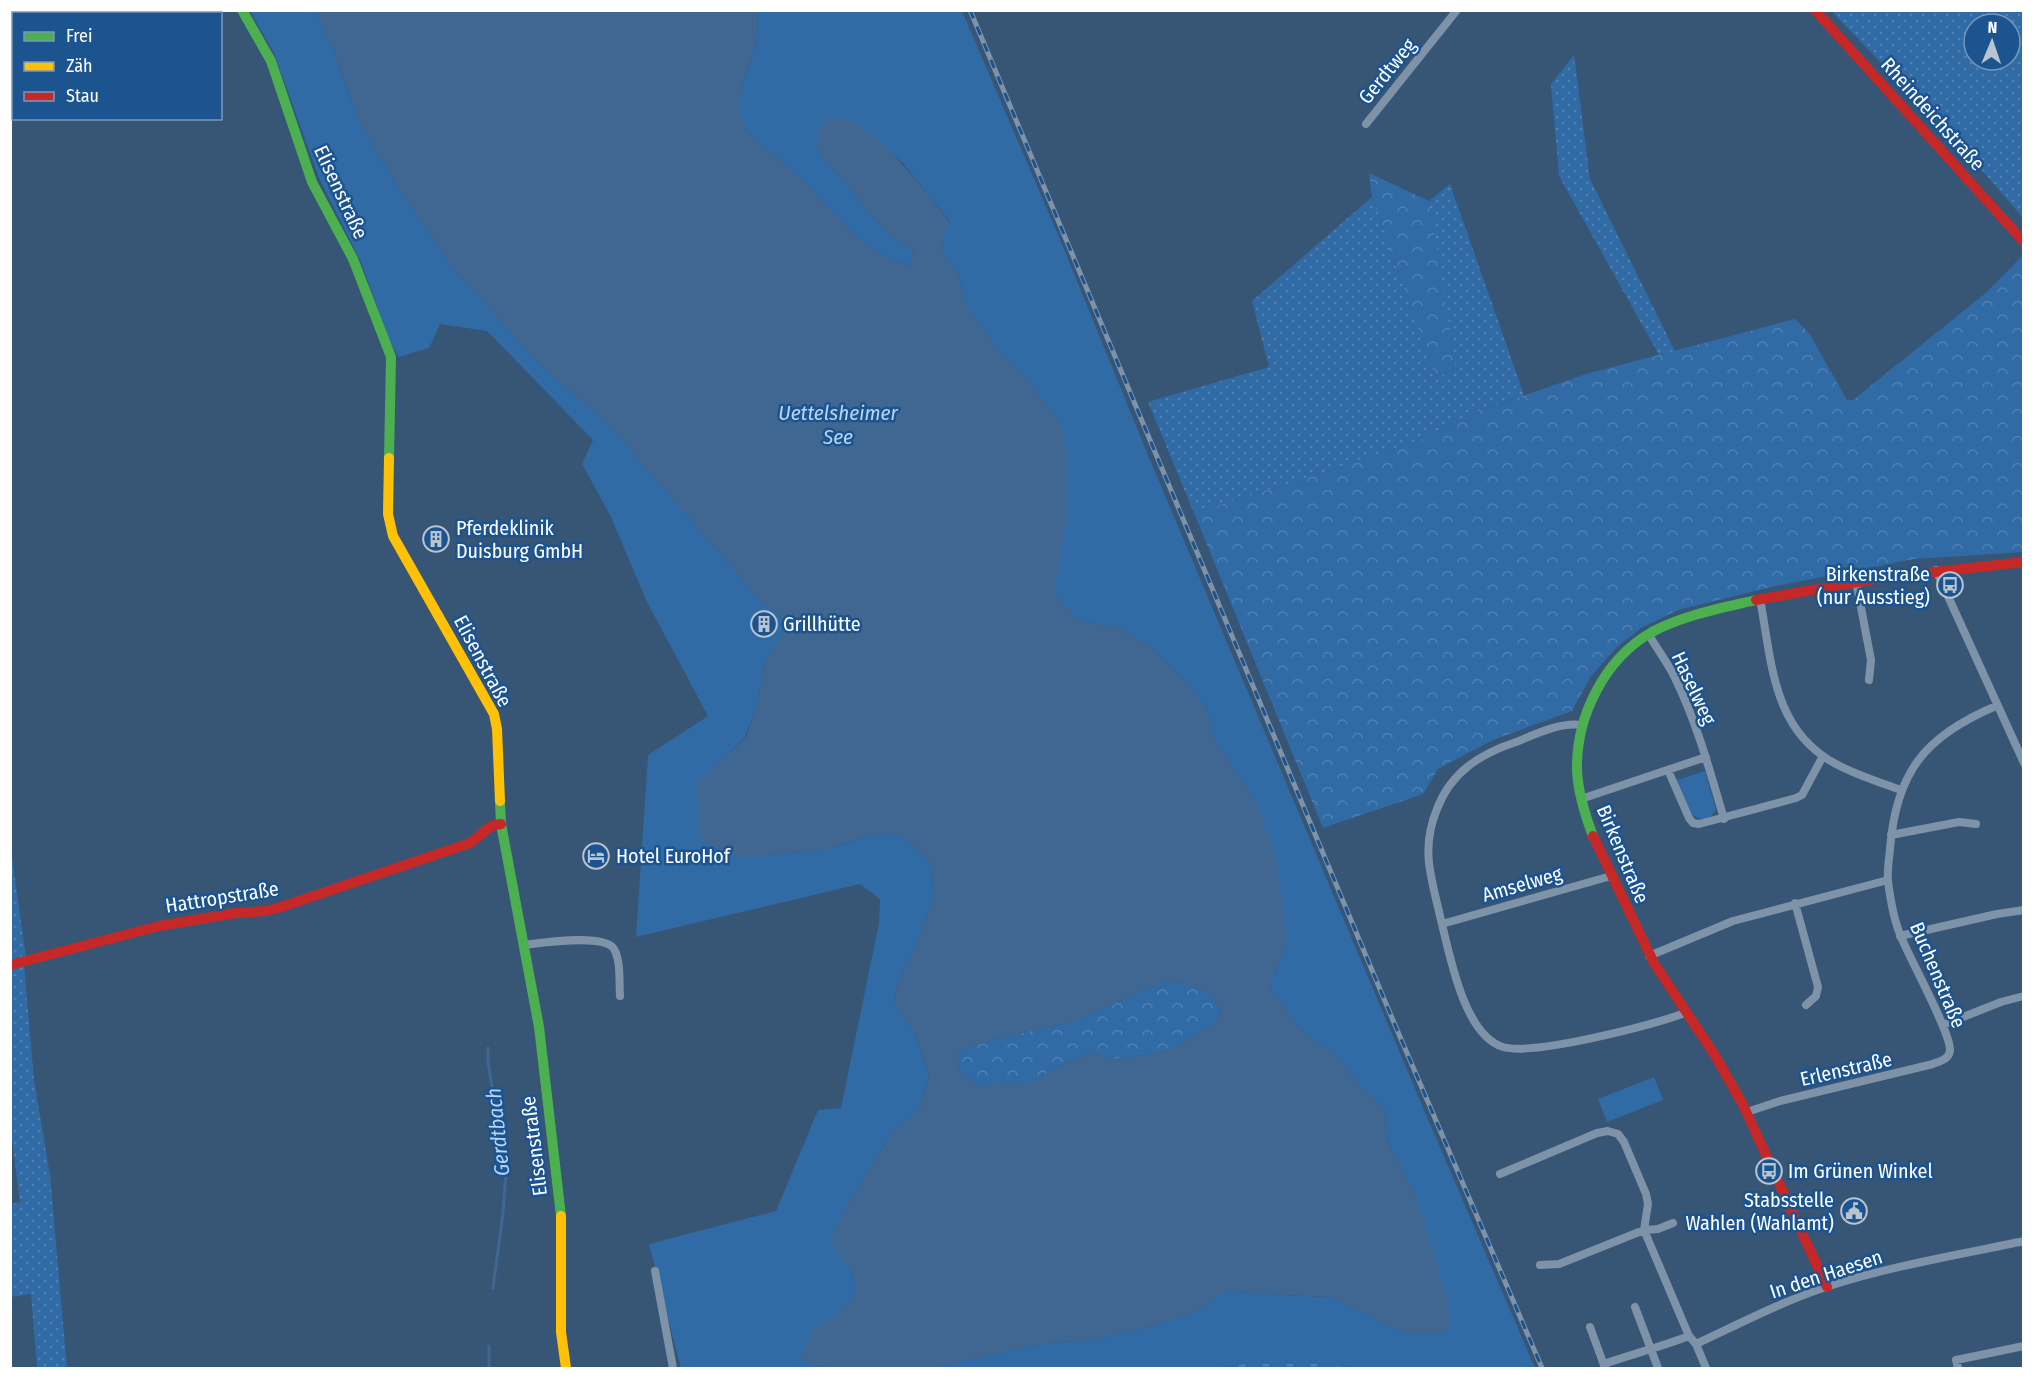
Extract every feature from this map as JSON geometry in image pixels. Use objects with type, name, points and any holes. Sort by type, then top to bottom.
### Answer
[{"type":"street","name":"Elisenstraße","points":[[242,10],[271,60],[312,182],[353,259],[391,357],[389,526],[494,714],[497,729],[501,824],[539,1027],[562,1225],[561,1332],[566,1368]]},
{"type":"street","name":"Gerdtweg","points":[[1366,124],[1457,10]]},
{"type":"street","name":"Rheindeichstraße","points":[[1815,10],[2024,242]]},
{"type":"street","name":"Birkenstraße","points":[[1827,1287],[1748,1112],[1713,1052],[1649,956],[1587,822],[1577,775],[1581,725],[1599,683],[1621,658],[1649,635],[1684,619],[1760,599],[1856,580],[2024,562]]},
{"type":"street","points":[[1936,570],[2024,764]]},
{"type":"street","points":[[1856,580],[1871,660],[1869,680]]},
{"type":"street","points":[[1760,599],[1777,690],[1788,718],[1800,735],[1823,756],[1837,764],[1901,790]]},
{"type":"street","name":"Haselweg","points":[[1649,635],[1675,678],[1706,757],[1724,819]]},
{"type":"street","name":"Buchenstraße","points":[[1950,1053],[1942,1025],[1900,936],[1888,880],[1894,812],[1901,790],[1918,759],[1958,726],[1996,706]]},
{"type":"street","points":[[1581,725],[1570,723],[1492,750],[1468,765],[1448,788],[1433,819],[1429,841],[1431,879],[1454,974],[1463,999],[1483,1032],[1502,1047],[1530,1048],[1558,1044],[1648,1024],[1685,1013]]},
{"type":"street","points":[[1668,770],[1689,818],[1693,823],[1699,825],[1802,795],[1823,756]]},
{"type":"street","points":[[1581,799],[1706,757]]},
{"type":"street","points":[[1891,835],[1959,822],[1976,824]]},
{"type":"street","name":"Hattropstraße","points":[[10,966],[159,926],[237,912],[281,908],[470,843],[491,826],[501,824]]},
{"type":"street","name":"Amselweg","points":[[1442,924],[1611,876]]},
{"type":"street","points":[[1649,956],[1733,921],[1888,880]]},
{"type":"street","points":[[1795,903],[1818,987],[1816,996],[1806,1005]]},
{"type":"street","points":[[1900,936],[2024,910]]},
{"type":"street","points":[[523,945],[591,940],[607,943],[613,947],[616,954],[620,996]]},
{"type":"street","points":[[1942,1025],[2001,1002],[2024,996]]},
{"type":"street","name":"Erlenstraße","points":[[1748,1112],[1780,1101],[1933,1064],[1948,1058],[1950,1053]]},
{"type":"street","points":[[1500,1174],[1597,1133],[1608,1131],[1618,1134],[1624,1142],[1646,1194],[1648,1204],[1644,1230],[1689,1336],[1696,1344],[1706,1368]]},
{"type":"street","points":[[1540,1265],[1559,1264],[1644,1230],[1659,1229],[1673,1223]]},
{"type":"street","name":"In den Haesen","points":[[1696,1344],[1827,1287],[1892,1269],[2024,1241]]},
{"type":"street","points":[[655,1271],[673,1368]]},
{"type":"street","points":[[1635,1307],[1658,1368]]},
{"type":"street","points":[[1590,1327],[1604,1366],[1643,1350],[1651,1350],[1689,1336]]},
{"type":"street","points":[[1958,1368],[1956,1360],[2024,1346]]},
{"type":"green space","points":[[250,11],[315,11],[332,47],[359,121],[403,195],[456,272],[540,364],[609,425],[759,601],[780,615],[783,633],[765,663],[755,711],[745,737],[700,781],[697,792],[697,802],[704,820],[730,855],[768,855],[822,850],[881,833],[905,837],[929,861],[935,897],[911,957],[898,982],[894,1003],[914,1031],[929,1075],[920,1108],[892,1133],[855,1192],[830,1241],[849,1267],[857,1287],[850,1302],[836,1314],[800,1359],[824,1368],[681,1368],[649,1244],[776,1211],[818,1110],[841,1108],[879,923],[880,899],[860,884],[636,937],[648,755],[708,716],[647,602],[611,517],[582,464],[593,440],[487,331],[440,324],[429,348],[399,357],[390,342],[361,262],[319,178],[274,53]]},
{"type":"green space","points":[[757,11],[962,11],[1059,237],[1148,455],[1424,1110],[1535,1368],[1364,1368],[1319,1364],[1244,1364],[1213,1368],[935,1368],[1033,1345],[1094,1339],[1153,1326],[1198,1311],[1226,1290],[1332,1297],[1403,1332],[1428,1335],[1447,1330],[1415,1193],[1388,1143],[1384,1108],[1331,1052],[1299,1028],[1269,987],[1288,943],[1256,803],[1211,734],[1207,709],[1184,680],[1151,647],[1118,628],[1077,620],[1054,594],[1061,424],[1028,380],[1004,359],[967,307],[957,272],[942,252],[943,236],[950,222],[903,163],[861,127],[840,118],[817,149],[887,233],[914,251],[911,266],[892,260],[863,243],[800,178],[747,132],[738,111],[742,88],[758,35]]},
{"type":"green space","points":[[1831,11],[2023,11],[2023,218],[1956,140]]},
{"type":"green space","points":[[1574,55],[1590,179],[1675,351],[1659,355],[1559,176],[1551,84]]},
{"type":"green space","points":[[1369,173],[1429,201],[1456,367],[1436,379],[1372,197]]},
{"type":"green space","points":[[1450,184],[1524,395],[1482,410],[1421,439],[1342,467],[1194,513],[1148,402],[1269,367],[1252,301],[1372,197],[1436,378],[1455,368],[1429,201]]},
{"type":"green space","points":[[2022,256],[2024,259],[2023,552],[1914,559],[1771,587],[1678,610],[1641,628],[1617,647],[1591,676],[1572,711],[1493,740],[1438,769],[1423,794],[1323,828],[1194,513],[1342,467],[1421,439],[1482,410],[1586,374],[1795,319],[1809,333],[1847,400],[1853,400],[1987,292]]},
{"type":"green space","points":[[1705,771],[1716,810],[1709,818],[1701,820],[1691,814],[1677,780]]},
{"type":"green space","points":[[10,843],[26,958],[10,963]]},
{"type":"green space","points":[[24,965],[34,1080],[50,1175],[67,1368],[37,1368],[31,1294],[11,1297],[11,1204],[20,1202],[10,1124],[10,969]]},
{"type":"green space","points":[[1165,981],[1192,985],[1212,997],[1221,1014],[1213,1025],[1179,1045],[1159,1053],[1114,1059],[1091,1053],[1057,1067],[1028,1084],[979,1085],[958,1071],[960,1050],[1004,1037],[1076,1021]]},
{"type":"green space","points":[[1654,1077],[1663,1100],[1607,1122],[1598,1099]]},
{"type":"green space","points":[[1244,1364],[1319,1364],[1364,1368],[1213,1368]]},
{"type":"water","name":"Uettelsheimer See","points":[[315,11],[757,11],[758,35],[742,88],[739,111],[747,132],[800,178],[863,243],[892,260],[911,266],[914,251],[887,233],[817,149],[818,133],[826,119],[840,118],[854,123],[869,132],[915,179],[950,223],[943,236],[942,252],[957,272],[967,307],[1004,359],[1028,380],[1061,424],[1067,462],[1068,507],[1054,594],[1077,620],[1118,628],[1151,647],[1184,680],[1207,709],[1211,734],[1256,803],[1276,857],[1288,943],[1269,987],[1299,1028],[1331,1052],[1384,1108],[1388,1143],[1415,1193],[1450,1309],[1450,1323],[1447,1330],[1428,1335],[1403,1332],[1332,1297],[1227,1290],[1198,1311],[1153,1326],[1094,1339],[1033,1345],[935,1368],[824,1368],[800,1359],[812,1329],[850,1302],[857,1287],[849,1267],[829,1242],[855,1192],[892,1133],[920,1108],[929,1075],[914,1031],[894,1003],[898,982],[911,957],[935,897],[929,861],[905,837],[881,833],[822,850],[768,855],[730,855],[701,840],[696,790],[699,781],[746,737],[755,711],[765,663],[783,633],[780,615],[759,601],[609,425],[540,364],[456,272],[403,195],[359,121],[332,47]],"holes":[[[1165,981],[1192,985],[1212,997],[1221,1014],[1213,1025],[1179,1045],[1159,1053],[1114,1059],[1092,1053],[1057,1067],[1028,1084],[979,1085],[958,1071],[960,1050],[1004,1037],[1076,1021]]]},
{"type":"waterway","name":"Gerdtbach","points":[[488,1048],[488,1062],[506,1173],[493,1288]]},
{"type":"waterway","name":"Gerdtbach","points":[[489,1346],[489,1368]]},
{"type":"railway","points":[[970,10],[1392,1018],[1542,1368]]},
{"type":"traffic: fast","points":[[242,10],[271,61],[312,182],[353,259],[391,357],[389,458]]},
{"type":"traffic: fast","points":[[1593,836],[1579,787],[1578,750],[1588,710],[1607,674],[1635,644],[1664,626],[1717,609],[1756,600]]},
{"type":"traffic: fast","points":[[500,801],[501,824],[539,1027],[561,1216]]},
{"type":"traffic: slow","points":[[389,458],[388,514],[393,536],[494,714],[497,729],[500,801]]},
{"type":"traffic: slow","points":[[561,1216],[561,1332],[566,1368]]},
{"type":"traffic: jam","points":[[1815,10],[2024,242]]},
{"type":"traffic: jam","points":[[1756,600],[1881,578],[2024,562]]},
{"type":"traffic: jam","points":[[10,965],[159,926],[281,907],[470,843],[491,826],[501,824]]},
{"type":"traffic: jam","points":[[1593,836],[1654,963],[1716,1057],[1743,1105],[1827,1287]]},
{"type":"place","name":"Pferdeklinik Duisburg GmbH","points":[[436,539]]},
{"type":"place","name":"Birkenstraße (nur Ausstieg)","points":[[1950,585]]},
{"type":"place","name":"Grillhütte","points":[[764,624]]},
{"type":"place","name":"Hotel EuroHof","points":[[596,856]]},
{"type":"place","name":"Im Grünen Winkel","points":[[1769,1171]]},
{"type":"place","name":"Stabsstelle Wahlen (Wahlamt)","points":[[1854,1211]]}]
